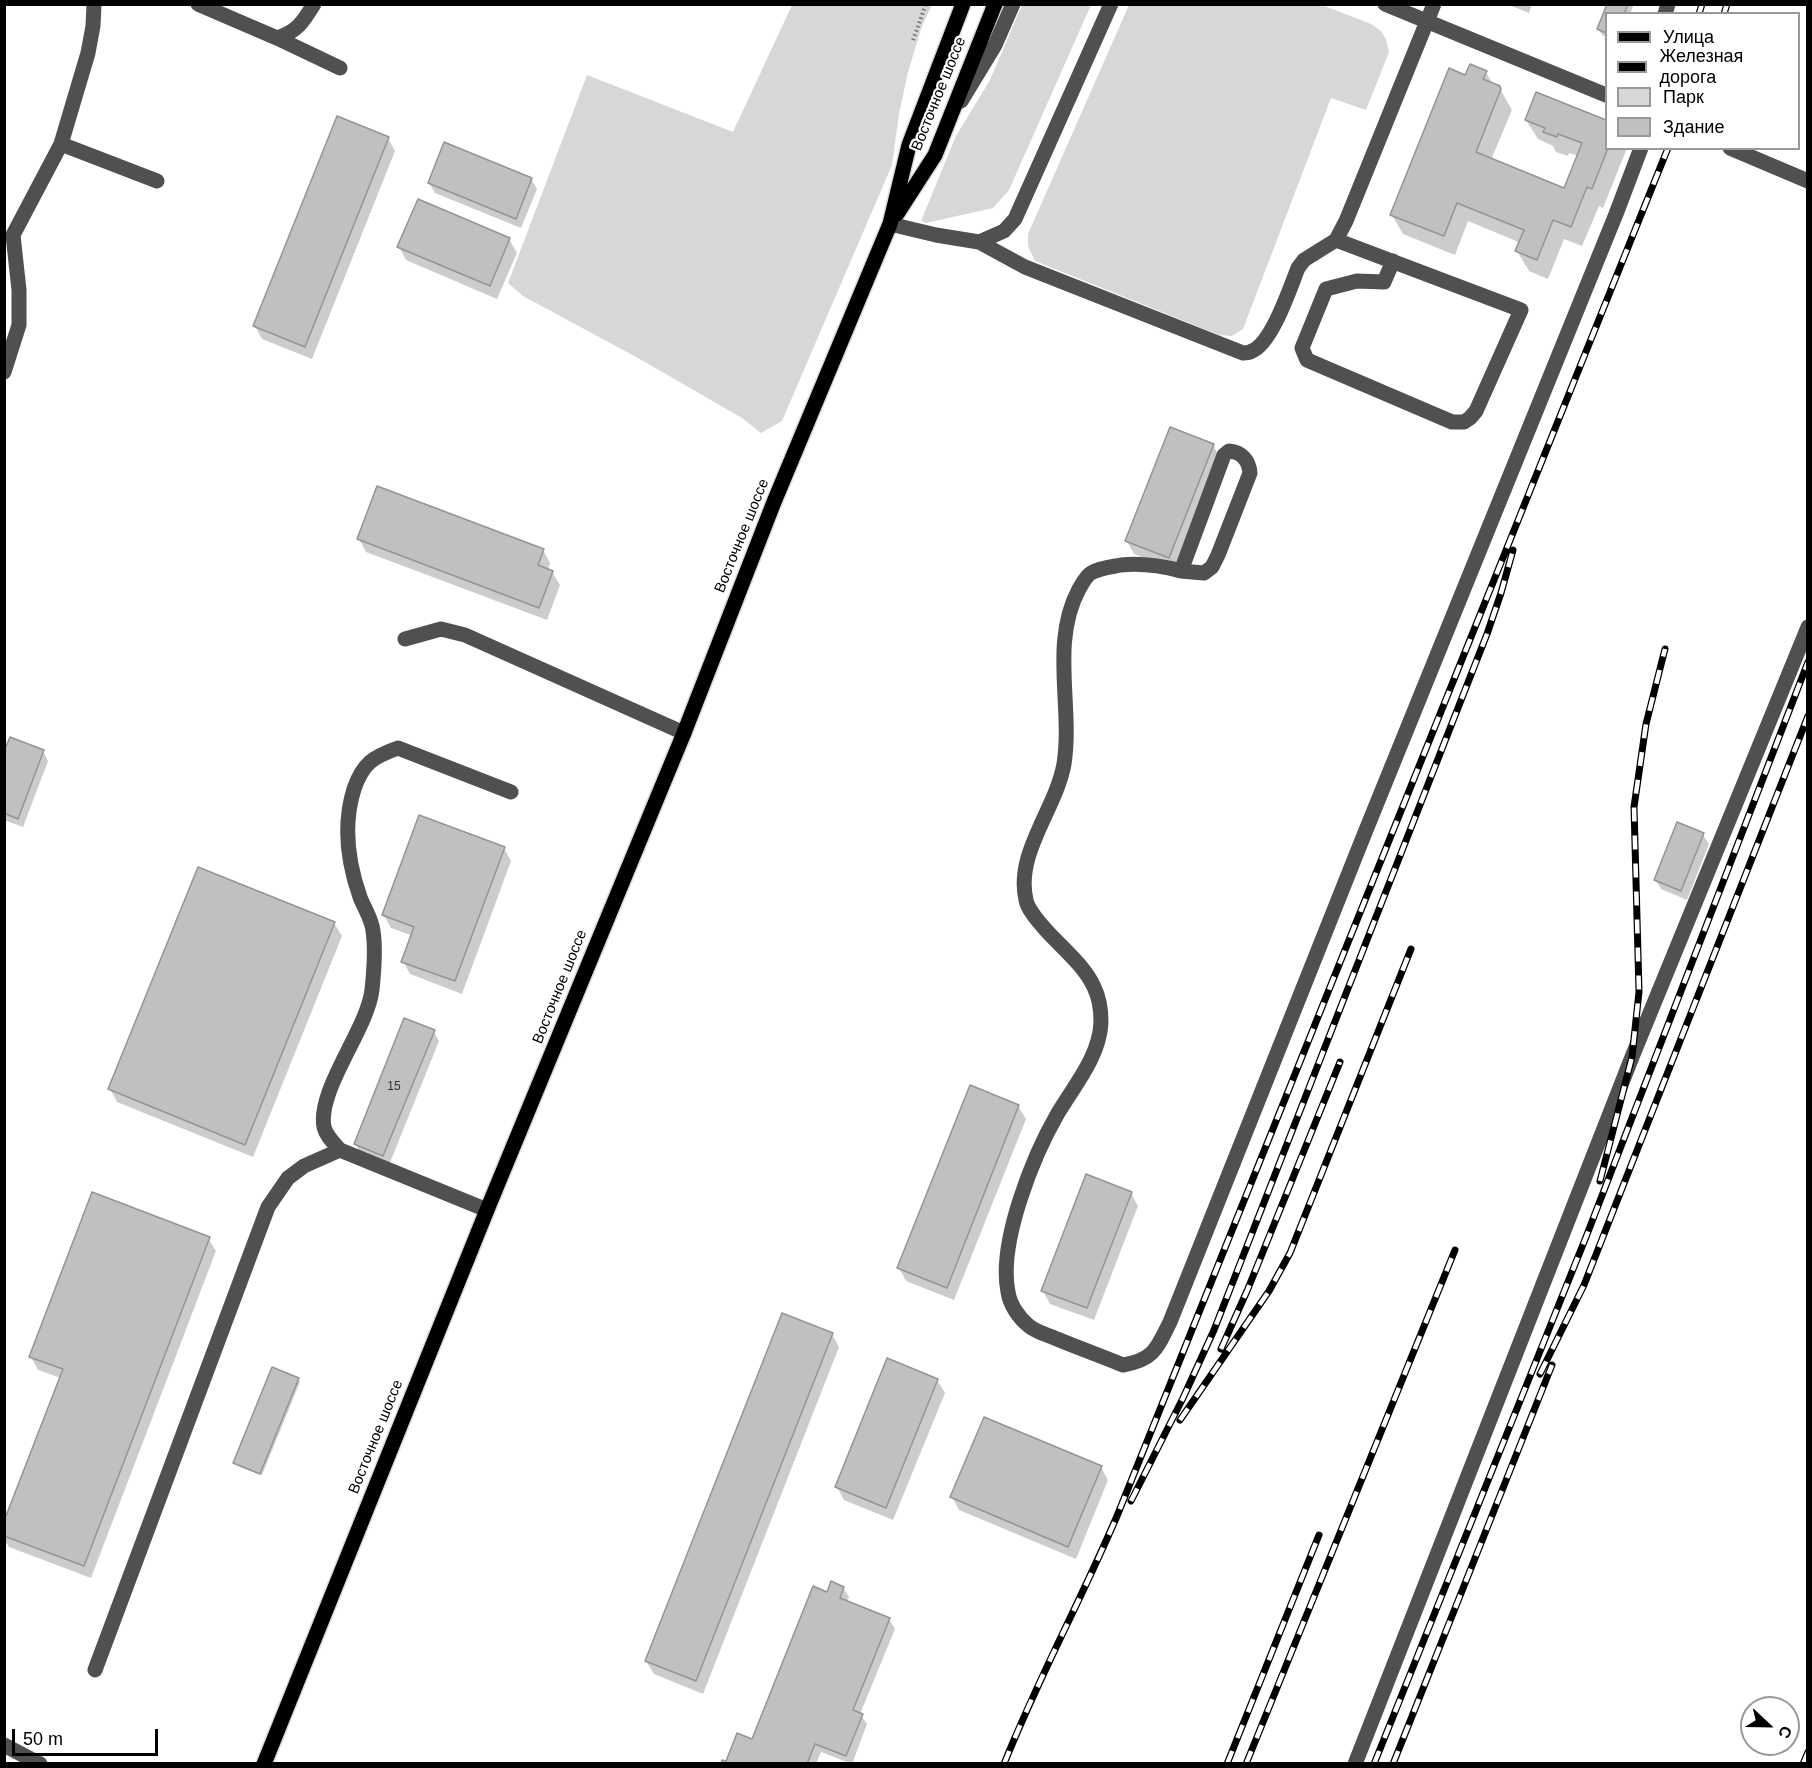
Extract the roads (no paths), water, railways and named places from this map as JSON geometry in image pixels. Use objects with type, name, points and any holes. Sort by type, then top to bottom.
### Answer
[{"type":"main road","name":"Восточное шоссе","points":[[264,1764],[487,1210],[684,733],[774,502],[890,224],[909,145],[963,4]]},
{"type":"main road","name":"Восточное шоссе","points":[[890,224],[935,155],[995,4]]},
{"type":"lane","points":[[4,372],[19,325],[19,290],[13,235],[61,144],[88,53],[94,4]]},
{"type":"lane","points":[[198,4],[340,68]]},
{"type":"lane","points":[[277,38],[289,35],[296,29],[314,4]]},
{"type":"lane","points":[[947,124],[995,45],[1013,4]]},
{"type":"lane","points":[[979,242],[1004,231],[1015,219],[1111,4]]},
{"type":"lane","points":[[890,224],[979,242],[1025,267],[1243,353],[1253,351],[1263,343],[1273,327],[1298,268],[1304,260],[1336,240],[1346,221],[1434,4]]},
{"type":"lane","points":[[1395,6],[1605,95]]},
{"type":"lane","points":[[61,144],[157,181]]},
{"type":"lane","points":[[1181,571],[1224,455],[1229,451],[1236,452],[1250,464],[1250,473],[1212,567],[1204,573],[1181,571],[1152,565],[1128,564],[1108,567],[1090,574],[1080,586],[1071,604],[1065,630],[1064,764],[1060,780],[1024,869],[1026,903],[1038,922],[1095,988],[1101,1024],[1095,1049],[1081,1077],[1057,1115],[1037,1156],[1023,1193],[1007,1252],[1008,1294],[1016,1312],[1031,1328],[1123,1365],[1137,1363],[1148,1358],[1159,1344],[1170,1322],[1640,150]]},
{"type":"lane","points":[[1735,150],[1808,181]]},
{"type":"lane","points":[[1336,240],[1393,261],[1521,310],[1476,411],[1464,422],[1452,422],[1425,411],[1306,360],[1303,355],[1302,348],[1326,289],[1357,281],[1384,282],[1393,261]]},
{"type":"lane","points":[[1355,1764],[1632,1057],[1808,627]]},
{"type":"lane","points":[[405,639],[441,629],[465,635],[684,733]]},
{"type":"lane","points":[[487,1210],[340,1150],[325,1130],[323,1113],[371,993],[374,961],[373,929],[360,896],[350,857],[348,824],[354,790],[364,766],[381,754],[398,748],[511,792]]},
{"type":"lane","points":[[96,1670],[268,1207],[288,1178],[304,1166],[340,1150]]},
{"type":"lane","points":[[4,1745],[40,1764]]},
{"type":"railway","points":[[1700,12],[1702,4]]},
{"type":"railway","points":[[1725,12],[1727,4]]},
{"type":"railway","points":[[1004,1764],[1117,1516],[1667,150]]},
{"type":"railway","points":[[1131,1501],[1183,1398],[1214,1330],[1487,634],[1513,550]]},
{"type":"railway","points":[[1600,1181],[1632,1057],[1639,992],[1634,807],[1646,724],[1665,649]]},
{"type":"railway","points":[[1374,1764],[1586,1237],[1808,662]]},
{"type":"railway","points":[[1540,1374],[1584,1285],[1808,716]]},
{"type":"railway","points":[[1180,1420],[1269,1291],[1290,1253],[1411,949]]},
{"type":"railway","points":[[1221,1349],[1247,1291],[1340,1062]]},
{"type":"railway","points":[[1246,1764],[1455,1250]]},
{"type":"railway","points":[[1393,1764],[1552,1365]]},
{"type":"railway","points":[[1227,1764],[1319,1535]]},
{"type":"railway","points":[[1803,1764],[1808,1752]]}]
